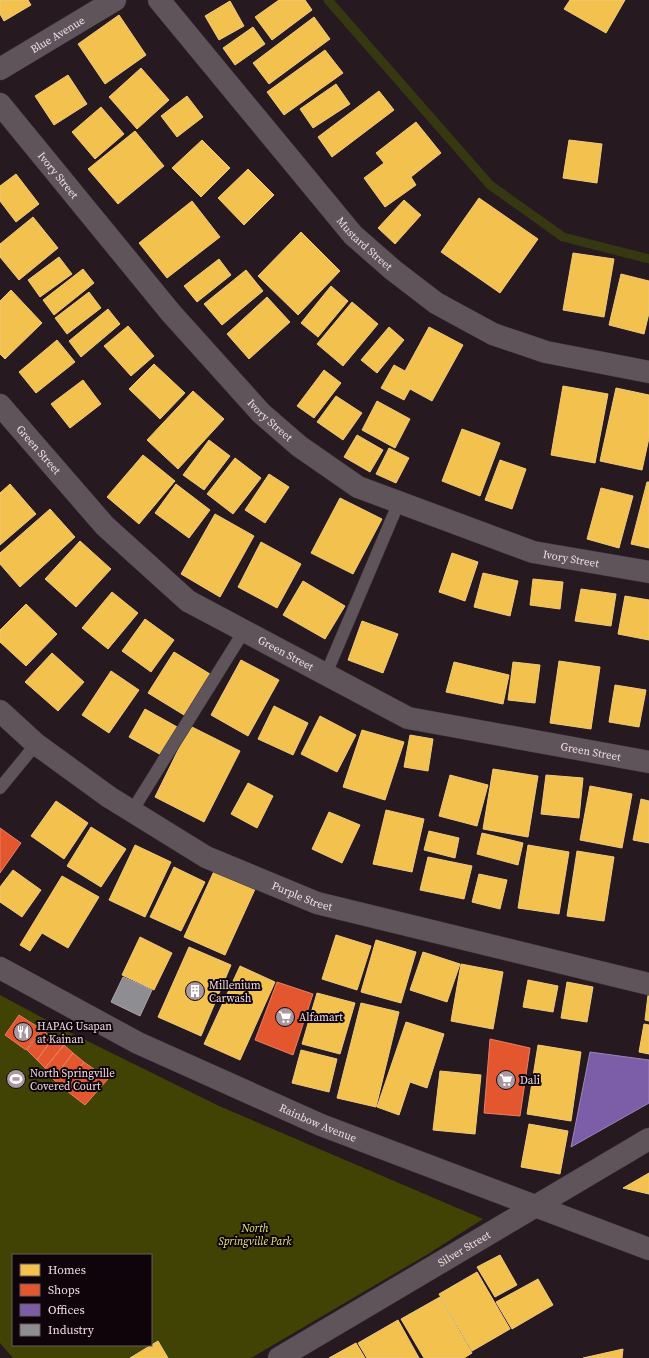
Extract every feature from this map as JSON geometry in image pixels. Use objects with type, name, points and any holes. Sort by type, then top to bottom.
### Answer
[{"type":"street","name":"Blue Avenue","points":[[0,69],[116,0]]},
{"type":"street","name":"Mustard Street","points":[[159,0],[353,235],[393,270],[436,303],[493,334],[546,352],[649,372]]},
{"type":"street","name":"Ivory Street","points":[[0,104],[171,313],[261,413],[299,446],[358,487],[533,552],[649,572]]},
{"type":"street","name":"Green Street","points":[[0,405],[105,526],[188,601],[408,718],[649,762]]},
{"type":"street","name":"Purple Street","points":[[0,711],[36,744],[109,797],[206,857],[317,903],[649,984]]},
{"type":"street","name":"Rainbow Avenue","points":[[0,968],[145,1047],[320,1125],[649,1248]]},
{"type":"street","name":"Silver Street","points":[[279,1358],[649,1139]]},
{"type":"lane","points":[[326,674],[400,502]]},
{"type":"lane","points":[[132,811],[244,631]]},
{"type":"lane","points":[[0,788],[36,744]]},
{"type":"green space","name":"North Springville Park","points":[[0,995],[67,1031],[219,1106],[483,1219],[428,1254],[251,1358],[13,1358],[0,1343]]},
{"type":"building: Homes","points":[[0,0],[28,0],[31,5],[4,21],[0,14]]},
{"type":"building: Homes","points":[[279,0],[305,0],[312,10],[272,40],[255,17]]},
{"type":"building: Homes","points":[[570,0],[625,0],[606,33],[564,9]]},
{"type":"building: Homes","points":[[230,1],[244,26],[219,40],[205,16]]},
{"type":"building: Homes","points":[[119,15],[146,55],[105,84],[78,44]]},
{"type":"building: Homes","points":[[314,17],[330,39],[269,84],[253,63]]},
{"type":"building: Homes","points":[[253,27],[265,44],[235,65],[223,48]]},
{"type":"building: Homes","points":[[325,50],[343,73],[284,115],[267,92]]},
{"type":"building: Homes","points":[[141,68],[169,100],[137,129],[109,97]]},
{"type":"building: Homes","points":[[68,75],[87,104],[54,125],[35,96]]},
{"type":"building: Homes","points":[[336,84],[350,104],[313,128],[300,109]]},
{"type":"building: Homes","points":[[379,91],[394,110],[332,157],[318,137]]},
{"type":"building: Homes","points":[[187,96],[203,117],[177,137],[161,116]]},
{"type":"building: Homes","points":[[101,107],[124,134],[95,159],[72,132]]},
{"type":"building: Homes","points":[[416,122],[441,153],[411,177],[416,185],[385,207],[364,178],[384,163],[376,153]]},
{"type":"building: Homes","points":[[135,131],[164,166],[118,204],[88,169]]},
{"type":"building: Homes","points":[[202,140],[230,168],[201,197],[172,168]]},
{"type":"building: Homes","points":[[569,140],[602,144],[597,183],[563,178]]},
{"type":"building: Homes","points":[[248,169],[274,195],[244,225],[218,198]]},
{"type":"building: Homes","points":[[16,174],[39,204],[16,222],[0,201],[0,186]]},
{"type":"building: Homes","points":[[479,198],[538,239],[500,293],[441,252]]},
{"type":"building: Homes","points":[[404,200],[421,215],[395,244],[378,228]]},
{"type":"building: Homes","points":[[192,201],[220,237],[167,278],[139,243]]},
{"type":"building: Homes","points":[[33,217],[58,248],[19,280],[0,257],[0,244]]},
{"type":"building: Homes","points":[[301,232],[340,271],[298,315],[258,276]]},
{"type":"building: Homes","points":[[573,253],[614,259],[604,317],[563,310]]},
{"type":"building: Homes","points":[[59,257],[72,274],[40,297],[28,280]]},
{"type":"building: Homes","points":[[219,259],[231,275],[197,302],[184,286]]},
{"type":"building: Homes","points":[[83,269],[94,283],[54,315],[43,300]]},
{"type":"building: Homes","points":[[246,270],[263,291],[222,325],[204,304]]},
{"type":"building: Homes","points":[[621,274],[649,281],[649,313],[644,334],[609,325]]},
{"type":"building: Homes","points":[[331,286],[348,301],[318,337],[301,323]]},
{"type":"building: Homes","points":[[11,290],[42,323],[5,359],[0,354],[0,301]]},
{"type":"building: Homes","points":[[89,292],[101,308],[67,334],[55,318]]},
{"type":"building: Homes","points":[[267,297],[290,322],[249,359],[227,334]]},
{"type":"building: Homes","points":[[352,302],[378,324],[343,366],[317,344]]},
{"type":"building: Homes","points":[[108,309],[120,324],[81,357],[69,341]]},
{"type":"building: Homes","points":[[128,326],[154,356],[131,376],[104,346]]},
{"type":"building: Homes","points":[[389,327],[404,340],[377,373],[361,360]]},
{"type":"building: Homes","points":[[429,327],[463,345],[432,401],[410,389],[404,400],[381,388],[394,365],[405,371]]},
{"type":"building: Homes","points":[[57,340],[75,362],[36,393],[19,372]]},
{"type":"building: Homes","points":[[154,364],[185,393],[160,419],[129,389]]},
{"type":"building: Homes","points":[[324,370],[341,383],[314,418],[297,406]]},
{"type":"building: Homes","points":[[83,380],[101,404],[70,428],[51,404]]},
{"type":"building: Homes","points":[[563,386],[608,394],[595,463],[551,455]]},
{"type":"building: Homes","points":[[616,388],[649,395],[649,438],[642,470],[600,461]]},
{"type":"building: Homes","points":[[193,391],[224,419],[178,469],[147,440]]},
{"type":"building: Homes","points":[[336,396],[362,413],[343,440],[317,422]]},
{"type":"building: Homes","points":[[377,401],[410,419],[395,448],[362,430]]},
{"type":"building: Homes","points":[[462,429],[500,443],[480,496],[442,481]]},
{"type":"building: Homes","points":[[357,435],[383,450],[370,472],[344,457]]},
{"type":"building: Homes","points":[[209,440],[230,456],[204,490],[183,475]]},
{"type":"building: Homes","points":[[389,448],[409,458],[396,483],[376,474]]},
{"type":"building: Homes","points":[[143,455],[175,481],[139,524],[107,497]]},
{"type":"building: Homes","points":[[235,458],[261,478],[233,514],[207,494]]},
{"type":"building: Homes","points":[[500,460],[526,469],[512,509],[485,500]]},
{"type":"building: Homes","points":[[269,474],[289,487],[265,523],[245,510]]},
{"type":"building: Homes","points":[[647,482],[649,482],[649,548],[631,544]]},
{"type":"building: Homes","points":[[10,484],[36,514],[0,545],[0,493]]},
{"type":"building: Homes","points":[[176,484],[210,510],[189,538],[155,513]]},
{"type":"building: Homes","points":[[601,488],[633,496],[619,548],[587,539]]},
{"type":"building: Homes","points":[[340,498],[382,519],[353,574],[311,553]]},
{"type":"building: Homes","points":[[50,509],[75,537],[20,587],[0,564],[0,553]]},
{"type":"building: Homes","points":[[215,514],[254,536],[220,597],[181,574]]},
{"type":"building: Homes","points":[[80,541],[111,569],[76,607],[45,579]]},
{"type":"building: Homes","points":[[261,542],[301,564],[277,608],[238,587]]},
{"type":"building: Homes","points":[[452,553],[478,562],[465,601],[439,592]]},
{"type":"building: Homes","points":[[483,573],[518,581],[510,616],[474,607]]},
{"type":"building: Homes","points":[[533,579],[563,582],[560,609],[530,605]]},
{"type":"building: Homes","points":[[303,581],[345,606],[325,639],[283,615]]},
{"type":"building: Homes","points":[[581,589],[616,594],[611,626],[575,621]]},
{"type":"building: Homes","points":[[112,592],[138,613],[108,649],[82,628]]},
{"type":"building: Homes","points":[[625,596],[649,600],[649,640],[618,634]]},
{"type":"building: Homes","points":[[26,604],[57,634],[26,666],[0,642],[0,630]]},
{"type":"building: Homes","points":[[145,619],[174,640],[151,672],[122,651]]},
{"type":"building: Homes","points":[[362,621],[398,634],[383,673],[348,660]]},
{"type":"building: Homes","points":[[174,652],[210,674],[184,715],[148,693]]},
{"type":"building: Homes","points":[[52,653],[84,682],[58,711],[25,682]]},
{"type":"building: Homes","points":[[241,660],[279,680],[248,736],[211,715]]},
{"type":"building: Homes","points":[[559,661],[600,667],[591,729],[550,723]]},
{"type":"building: Homes","points":[[454,662],[509,675],[503,704],[446,692]]},
{"type":"building: Homes","points":[[513,662],[540,665],[535,703],[508,700]]},
{"type":"building: Homes","points":[[111,671],[139,690],[109,733],[82,715]]},
{"type":"building: Homes","points":[[615,685],[646,690],[639,727],[609,722]]},
{"type":"building: Homes","points":[[274,706],[308,723],[293,755],[258,739]]},
{"type":"building: Homes","points":[[145,709],[179,728],[163,756],[129,737]]},
{"type":"building: Homes","points":[[320,716],[356,735],[337,772],[301,754]]},
{"type":"building: Homes","points":[[190,726],[240,751],[204,822],[155,797]]},
{"type":"building: Homes","points":[[362,730],[404,742],[385,800],[343,787]]},
{"type":"building: Homes","points":[[410,735],[433,739],[428,771],[404,767]]},
{"type":"building: Homes","points":[[493,769],[538,776],[528,837],[483,829]]},
{"type":"building: Homes","points":[[450,775],[488,785],[477,826],[439,816]]},
{"type":"building: Homes","points":[[546,775],[583,778],[579,818],[541,814]]},
{"type":"building: Homes","points":[[248,783],[273,796],[257,828],[231,814]]},
{"type":"building: Homes","points":[[590,786],[632,794],[622,848],[580,840]]},
{"type":"building: Homes","points":[[641,799],[649,801],[649,843],[633,840]]},
{"type":"building: Homes","points":[[56,801],[88,823],[64,859],[31,836]]},
{"type":"building: Homes","points":[[386,810],[424,819],[412,872],[373,864]]},
{"type":"building: Homes","points":[[329,812],[360,825],[342,863],[312,849]]},
{"type":"building: Homes","points":[[91,827],[126,849],[101,887],[67,866]]},
{"type":"building: Homes","points":[[429,831],[459,838],[455,858],[424,850]]},
{"type":"building: Homes","points":[[482,833],[523,843],[518,865],[477,854]]},
{"type":"building: Homes","points":[[135,845],[171,862],[145,917],[109,900]]},
{"type":"building: Homes","points":[[528,845],[569,852],[559,914],[518,908]]},
{"type":"building: Homes","points":[[577,851],[614,857],[604,921],[567,916]]},
{"type":"building: Homes","points":[[428,857],[472,866],[464,899],[420,890]]},
{"type":"building: Homes","points":[[174,867],[205,882],[181,931],[150,917]]},
{"type":"building: Homes","points":[[215,869],[256,887],[225,955],[184,937]]},
{"type":"building: Homes","points":[[13,870],[41,890],[22,917],[0,902],[0,887]]},
{"type":"building: Homes","points":[[479,874],[507,880],[500,909],[472,902]]},
{"type":"building: Homes","points":[[62,876],[99,897],[68,948],[42,933],[30,951],[20,945]]},
{"type":"building: Homes","points":[[336,935],[371,946],[357,990],[322,979]]},
{"type":"building: Homes","points":[[140,937],[172,953],[154,990],[122,975]]},
{"type":"building: Homes","points":[[376,940],[416,952],[401,1003],[361,992]]},
{"type":"building: Homes","name":"Millenium Carwash","points":[[189,947],[231,965],[201,1036],[158,1017]]},
{"type":"building: Homes","points":[[423,952],[460,964],[447,1002],[410,990]]},
{"type":"building: Homes","points":[[461,964],[503,972],[493,1029],[451,1021]]},
{"type":"building: Homes","points":[[240,966],[275,982],[240,1060],[204,1044]]},
{"type":"building: Homes","points":[[528,980],[558,986],[553,1012],[523,1007]]},
{"type":"building: Homes","points":[[567,982],[593,987],[587,1022],[561,1018]]},
{"type":"building: Homes","points":[[317,993],[355,1003],[340,1054],[302,1044]]},
{"type":"building: Homes","points":[[649,995],[649,1021],[645,1020]]},
{"type":"building: Homes","points":[[361,1003],[399,1012],[376,1107],[337,1098]]},
{"type":"building: Homes","points":[[406,1022],[444,1034],[427,1088],[410,1082],[399,1115],[377,1107]]},
{"type":"building: Homes","points":[[644,1024],[649,1025],[649,1054],[639,1052]]},
{"type":"building: Homes","points":[[538,1045],[581,1052],[571,1121],[527,1114]]},
{"type":"building: Homes","points":[[301,1050],[337,1059],[329,1092],[292,1083]]},
{"type":"building: Homes","points":[[440,1071],[481,1075],[475,1134],[433,1130]]},
{"type":"building: Homes","points":[[529,1124],[568,1131],[560,1174],[521,1167]]},
{"type":"building: Homes","points":[[649,1173],[649,1194],[623,1188]]},
{"type":"building: Homes","points":[[500,1255],[517,1285],[495,1297],[477,1267]]},
{"type":"building: Homes","points":[[477,1272],[510,1329],[472,1351],[439,1294]]},
{"type":"building: Homes","points":[[538,1279],[553,1305],[512,1329],[496,1302]]},
{"type":"building: Homes","points":[[440,1297],[472,1353],[464,1358],[424,1358],[401,1319]]},
{"type":"building: Homes","points":[[398,1320],[419,1358],[367,1358],[358,1343]]},
{"type":"building: Homes","points":[[158,1341],[168,1358],[130,1358],[152,1346]]},
{"type":"building: Homes","points":[[356,1343],[365,1358],[329,1358]]},
{"type":"building: Homes","points":[[623,1349],[622,1358],[583,1358]]},
{"type":"building: Shops","points":[[0,828],[21,843],[0,873]]},
{"type":"building: Shops","name":"Alfamart","points":[[277,982],[313,994],[293,1055],[255,1040]]},
{"type":"building: Shops","points":[[19,1015],[41,1029],[26,1050],[5,1035]]},
{"type":"building: Shops","points":[[42,1030],[53,1038],[37,1060],[27,1050]]},
{"type":"building: Shops","points":[[53,1038],[64,1045],[45,1068],[37,1060]]},
{"type":"building: Shops","name":"Dali","points":[[490,1039],[530,1048],[520,1116],[484,1113]]},
{"type":"building: Shops","points":[[64,1045],[73,1053],[53,1079],[45,1068]]},
{"type":"building: Shops","points":[[73,1053],[84,1062],[63,1088],[53,1079]]},
{"type":"building: Shops","points":[[84,1062],[108,1079],[85,1105],[63,1088]]},
{"type":"building: Offices","points":[[590,1052],[649,1060],[649,1103],[571,1147]]},
{"type":"building: Industry","points":[[123,977],[152,990],[140,1016],[111,1002]]},
{"type":"waterway","points":[[328,0],[490,185],[563,237],[649,259]]},
{"type":"place","name":"Millenium Carwash","points":[[195,991]]},
{"type":"place","name":"Alfamart","points":[[285,1017]]},
{"type":"place","name":"HAPAG Usapan at Kainan","points":[[23,1032]]},
{"type":"place","name":"North Springville Covered Court","points":[[16,1079]]},
{"type":"place","name":"Dali","points":[[506,1080]]}]
